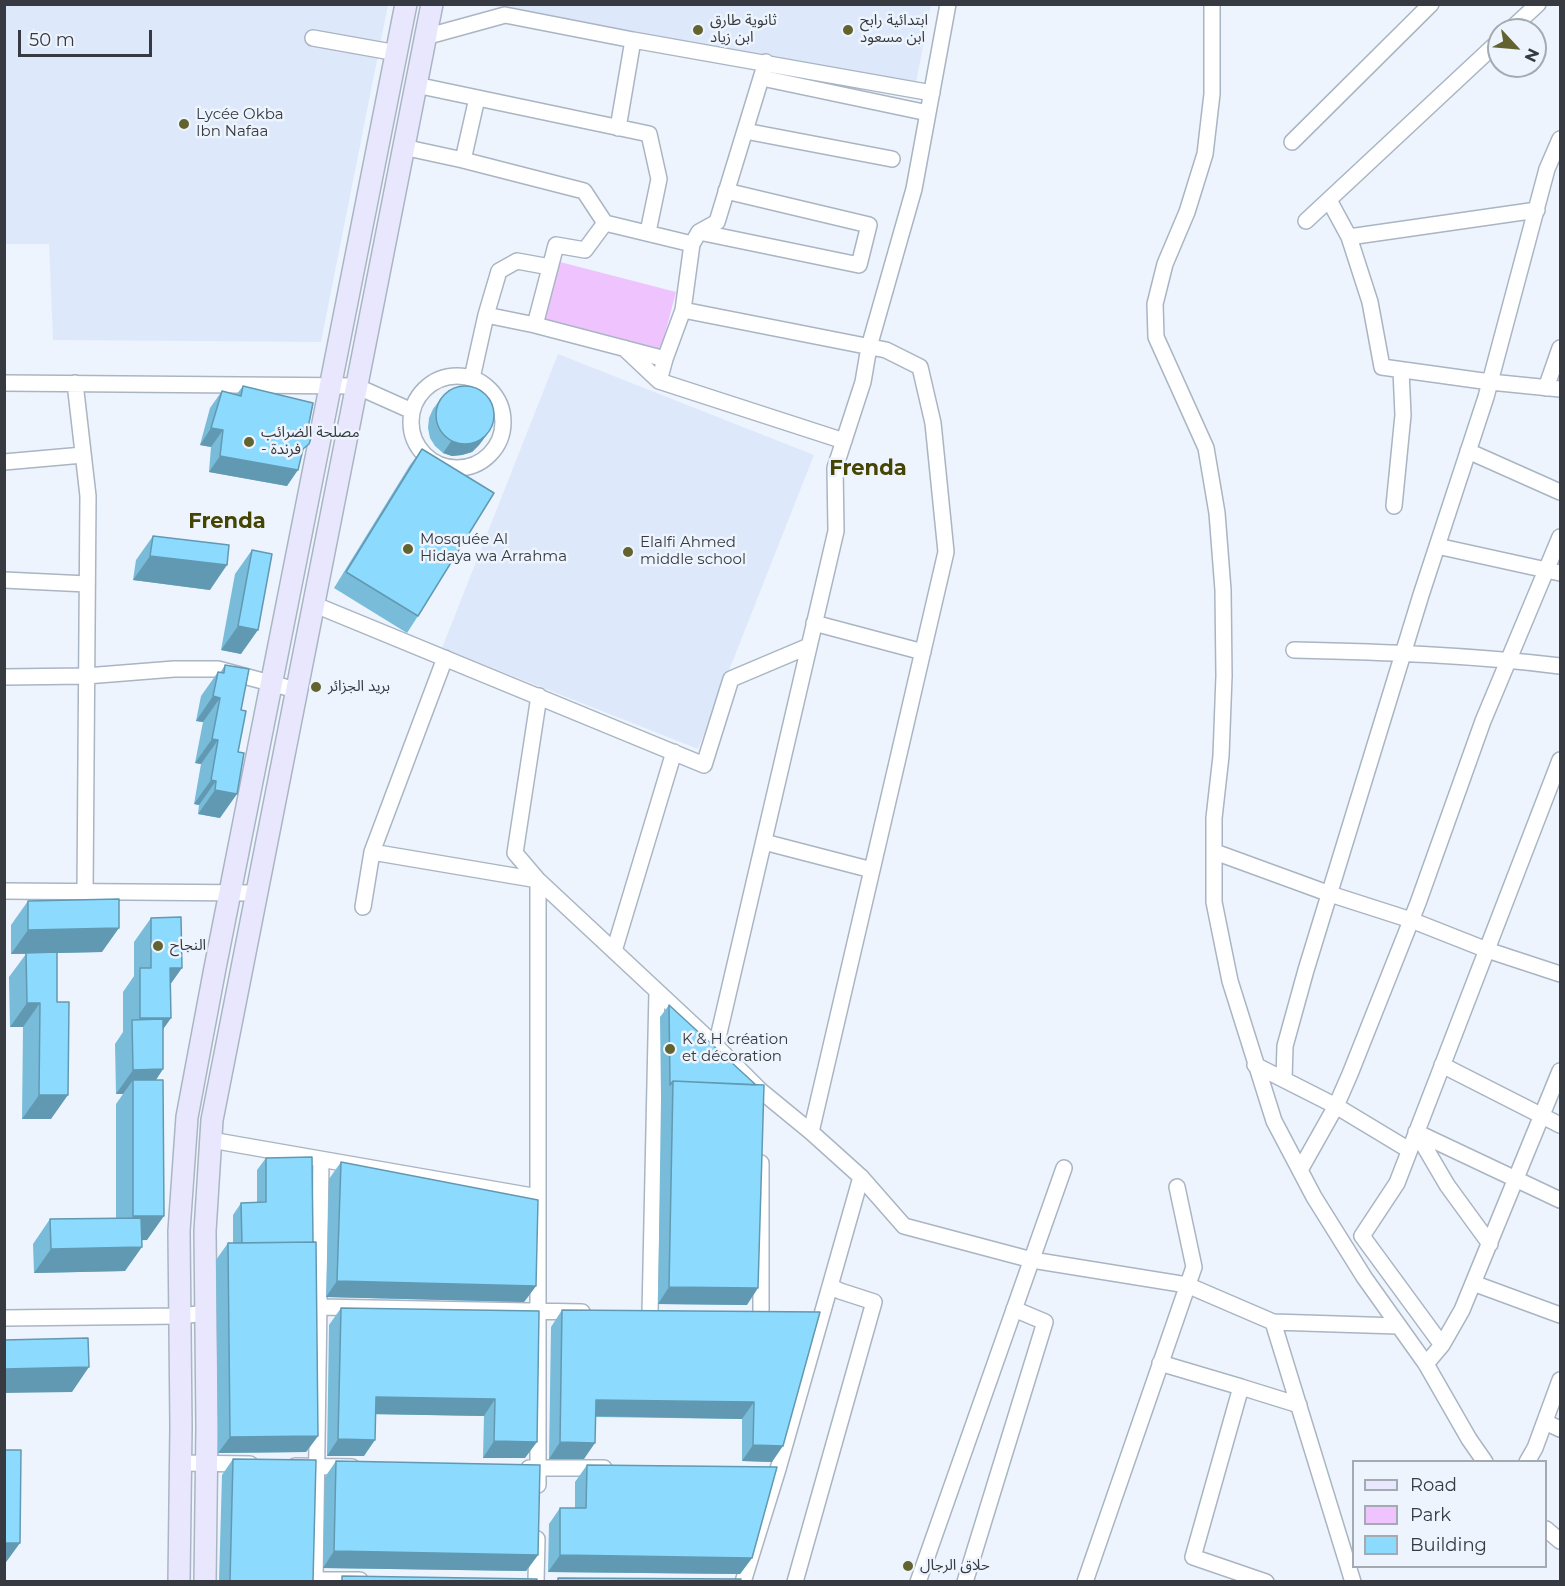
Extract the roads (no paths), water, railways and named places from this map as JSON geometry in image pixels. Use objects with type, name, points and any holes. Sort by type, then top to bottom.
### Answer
[{"type":"street","points":[[179,1581],[181,1463],[179,1231],[187,1117],[406,4]]},
{"type":"street","points":[[205,1581],[205,1232],[212,1120],[432,4]]},
{"type":"street","points":[[716,1046],[836,531],[835,468],[863,382],[869,347],[914,189],[948,4]]},
{"type":"street","points":[[1212,4],[1212,94],[1204,154],[1187,212],[1165,264],[1155,304],[1156,337],[1206,448],[1217,513],[1223,590],[1224,676],[1221,756],[1214,818],[1214,902],[1230,981],[1274,1121],[1314,1197],[1357,1267],[1426,1364],[1469,1439],[1484,1460]]},
{"type":"street","points":[[1292,142],[1431,4]]},
{"type":"street","points":[[1523,18],[1538,4]]},
{"type":"street","points":[[425,37],[505,15],[932,93]]},
{"type":"street","points":[[313,38],[397,52]]},
{"type":"street","points":[[618,128],[633,40]]},
{"type":"street","points":[[1306,221],[1487,51]]},
{"type":"street","points":[[659,381],[664,359],[682,310],[695,238],[717,222],[766,62]]},
{"type":"street","points":[[762,78],[928,113]]},
{"type":"street","points":[[416,85],[649,134],[659,179],[648,232]]},
{"type":"street","points":[[463,160],[477,98]]},
{"type":"street","points":[[745,131],[892,159]]},
{"type":"street","points":[[1284,1079],[1285,1046],[1404,652],[1490,382],[1547,169],[1560,139]]},
{"type":"street","points":[[403,147],[584,190],[605,223],[648,232],[859,265],[869,225],[726,191]]},
{"type":"street","points":[[1329,200],[1349,237],[1370,302],[1382,367],[1553,388],[1560,348]]},
{"type":"street","points":[[1349,237],[1537,210]]},
{"type":"street","points":[[535,325],[556,245],[585,250],[605,223]]},
{"type":"street","points":[[472,378],[486,315],[499,271],[517,261],[550,267]]},
{"type":"street","points":[[682,310],[886,350],[920,367],[933,423],[946,552],[811,1132]]},
{"type":"street","points":[[486,315],[535,325],[664,359]]},
{"type":"street","points":[[624,348],[659,381],[844,441]]},
{"type":"street","points":[[1394,506],[1403,415],[1401,370]]},
{"type":"street","points":[[456,376],[472,378],[485,385],[496,396],[502,410],[503,426],[500,441],[479,463],[464,468],[450,468],[435,463],[423,453],[415,441],[411,426],[412,411],[418,397],[428,386],[441,378],[456,376]]},
{"type":"street","points":[[4,383],[356,386],[412,411]]},
{"type":"street","points":[[75,384],[88,496],[85,892]]},
{"type":"street","points":[[1468,451],[1560,492]]},
{"type":"street","points":[[4,462],[83,455]]},
{"type":"street","points":[[1300,1170],[1336,1106],[1350,1074],[1411,921],[1483,721],[1509,660],[1554,571],[1560,537]]},
{"type":"street","points":[[1437,546],[1554,571]]},
{"type":"street","points":[[4,580],[87,584]]},
{"type":"street","points":[[313,604],[704,765],[731,679],[809,646]]},
{"type":"street","points":[[814,623],[923,652]]},
{"type":"street","points":[[1293,650],[1404,652],[1560,666]]},
{"type":"street","points":[[363,907],[372,852],[445,658]]},
{"type":"street","points":[[4,677],[86,676],[174,669],[218,669],[296,690]]},
{"type":"street","points":[[539,696],[515,852],[538,880],[761,1090],[861,1177],[904,1226],[1032,1260],[1187,1285],[1273,1322],[1398,1326]]},
{"type":"street","points":[[614,951],[675,752]]},
{"type":"street","points":[[1442,1345],[1362,1236],[1397,1183],[1560,760]]},
{"type":"street","points":[[764,842],[872,870]]},
{"type":"street","points":[[372,852],[538,880]]},
{"type":"street","points":[[1215,852],[1560,974]]},
{"type":"street","points":[[538,880],[538,1502]]},
{"type":"street","points":[[4,891],[255,893]]},
{"type":"street","points":[[650,1313],[657,991]]},
{"type":"street","points":[[1255,1065],[1336,1106],[1409,1150]]},
{"type":"street","points":[[1442,1065],[1560,1125]]},
{"type":"street","points":[[1426,1364],[1442,1345],[1462,1310],[1560,1071]]},
{"type":"street","points":[[761,1090],[761,1114]]},
{"type":"street","points":[[1416,1132],[1560,1200]]},
{"type":"street","points":[[1416,1132],[1447,1185],[1490,1244]]},
{"type":"street","points":[[211,1140],[538,1197]]},
{"type":"street","points":[[761,1150],[761,1315]]},
{"type":"street","points":[[321,1160],[315,1581],[372,1580]]},
{"type":"street","points":[[918,1581],[1064,1167]]},
{"type":"street","points":[[732,1581],[744,1581],[772,1469],[822,1315],[861,1177]]},
{"type":"street","points":[[1085,1581],[1194,1267],[1177,1187]]},
{"type":"street","points":[[1473,1283],[1560,1315]]},
{"type":"street","points":[[795,1581],[874,1302],[840,1292],[830,1286]]},
{"type":"street","points":[[319,1307],[594,1312]]},
{"type":"street","points":[[965,1581],[1045,1322],[1014,1309]]},
{"type":"street","points":[[4,1318],[180,1316],[206,1313]]},
{"type":"street","points":[[801,1315],[822,1315]]},
{"type":"street","points":[[1273,1322],[1353,1581]]},
{"type":"street","points":[[1160,1363],[1299,1405]]},
{"type":"street","points":[[1528,1460],[1535,1448],[1560,1380]]},
{"type":"street","points":[[1241,1387],[1193,1557],[1266,1581]]},
{"type":"street","points":[[1545,1422],[1560,1429]]},
{"type":"street","points":[[181,1463],[261,1464]]},
{"type":"street","points":[[284,1465],[363,1467]]},
{"type":"street","points":[[515,1468],[622,1468]]},
{"type":"street","points":[[536,1581],[537,1525]]},
{"type":"street","points":[[1547,1531],[1560,1541]]},
{"type":"place","name":"ثانوية طارق ابن زياد","points":[[698,30]]},
{"type":"place","name":"ابتدائية رابح ابن مسعود","points":[[848,30]]},
{"type":"place","name":"Lycée Okba Ibn Nafaa","points":[[184,124]]},
{"type":"place","name":"مصلحة الضرائب - فرندة","points":[[249,442]]},
{"type":"place","name":"Mosquée Al Hidaya wa Arrahma","points":[[408,549]]},
{"type":"place","name":"Elalfi Ahmed middle school","points":[[628,552]]},
{"type":"place","name":"بريد الجزائر","points":[[316,687]]},
{"type":"place","name":"النجاح","points":[[158,946]]},
{"type":"place","name":"K & H création et décoration","points":[[670,1049]]},
{"type":"place","name":"حلاق الرجال","points":[[908,1566]]},
{"type":"district","name":"Frenda","points":[[868,469]]},
{"type":"district","name":"Frenda","points":[[227,522]]}]
